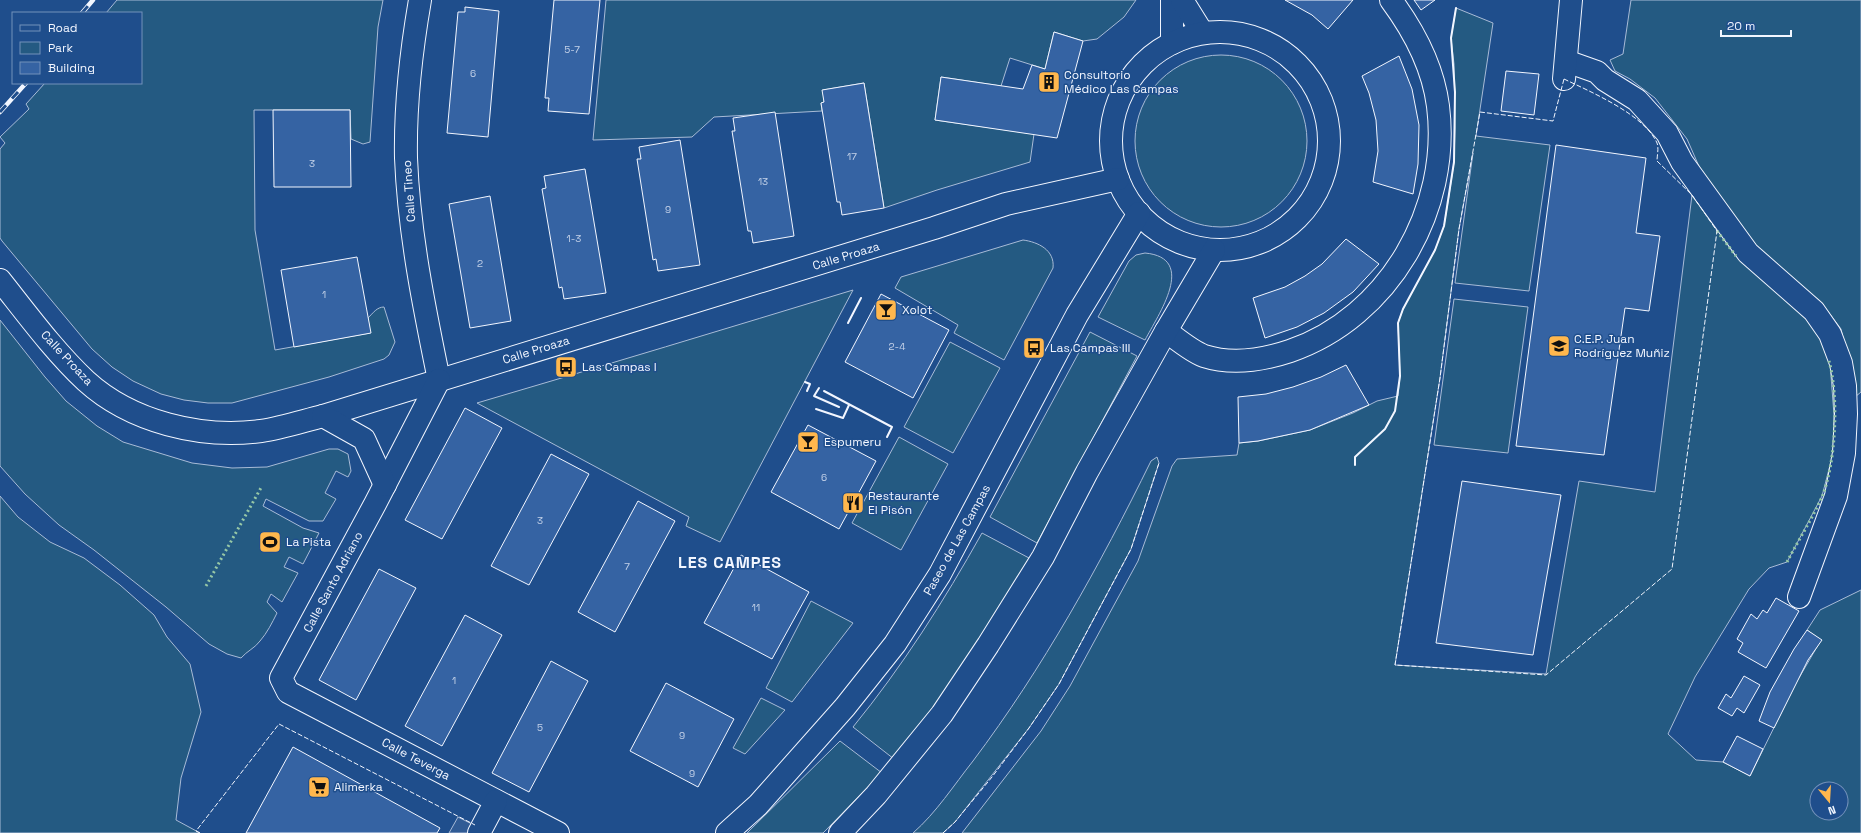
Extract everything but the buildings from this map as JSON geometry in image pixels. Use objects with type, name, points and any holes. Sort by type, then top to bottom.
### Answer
[{"type":"street","name":"Calle Tineo","points":[[420,0],[410,61],[406,157],[413,236],[439,380]]},
{"type":"street","points":[[1172,0],[1172,43]]},
{"type":"street","points":[[1182,0],[1202,32]]},
{"type":"street","points":[[1166,331],[1202,355],[1218,360],[1239,361],[1269,358],[1323,337],[1349,320],[1380,292],[1391,279],[1411,246],[1426,212],[1435,181],[1439,156],[1440,128],[1435,86],[1423,52],[1406,20],[1390,0]]},
{"type":"street","points":[[1571,0],[1565,70],[1597,72],[1605,80],[1637,100],[1667,133],[1682,162],[1748,252],[1814,311],[1830,334],[1841,363],[1845,386],[1844,453],[1836,496],[1799,597]]},
{"type":"street","points":[[1202,32],[1238,34],[1261,40],[1292,60],[1314,86],[1325,110],[1329,134],[1327,158],[1320,182],[1308,205],[1291,223],[1272,236],[1249,245],[1214,250],[1191,246],[1169,237],[1153,227],[1139,213],[1127,196],[1118,179],[1112,152],[1112,127],[1121,91],[1132,76],[1148,60],[1172,43],[1202,32]]},
{"type":"street","name":"Calle Proaza","points":[[0,280],[61,355],[87,382],[117,404],[152,420],[189,429],[224,433],[261,431],[323,416],[934,228],[1006,204],[1118,179]]},
{"type":"street","name":"Paseo de Las Campas","points":[[727,833],[758,805],[845,707],[895,644],[940,574],[1073,322],[1139,213]]},
{"type":"street","points":[[840,833],[876,795],[942,714],[988,645],[1043,557],[1087,472],[1166,331],[1214,250]]},
{"type":"street","name":"Calle Santo Adriano","points":[[281,678],[385,485],[439,380]]},
{"type":"street","points":[[323,416],[364,439],[385,485]]},
{"type":"street","name":"Calle Teverga","points":[[281,678],[288,692],[496,801],[544,830]]},
{"type":"street","points":[[479,833],[496,801]]},
{"type":"green space","points":[[117,0],[383,0],[378,27],[370,142],[363,144],[351,139],[350,110],[254,110],[255,230],[275,350],[370,333],[368,318],[377,309],[384,307],[395,342],[389,355],[384,359],[329,377],[232,403],[208,403],[184,400],[161,394],[133,381],[112,367],[92,349],[2,241],[0,238],[0,149],[5,143],[0,137],[29,109],[26,104],[44,84],[142,84],[142,12],[107,12]]},
{"type":"green space","points":[[606,0],[1136,0],[1124,17],[1097,39],[1083,41],[1054,32],[1045,69],[1010,58],[1001,86],[941,77],[935,120],[1034,134],[1030,162],[937,190],[884,208],[864,83],[823,90],[824,102],[821,103],[822,111],[714,117],[692,137],[593,140]]},
{"type":"green space","points":[[1631,0],[1861,0],[1861,392],[1855,397],[1852,375],[1841,329],[1821,302],[1766,258],[1746,238],[1705,180],[1687,139],[1655,98],[1630,79],[1615,71],[1610,60],[1623,54]]},
{"type":"green space","points":[[1456,8],[1493,23],[1476,136],[1550,145],[1529,291],[1455,283],[1473,153],[1459,229],[1440,378],[1395,665],[1546,674],[1579,481],[1655,492],[1692,195],[1736,256],[1805,317],[1820,337],[1830,363],[1834,415],[1833,454],[1822,496],[1787,562],[1769,568],[1749,589],[1695,677],[1668,734],[1696,760],[1723,762],[1750,776],[1796,683],[1821,640],[1807,630],[1820,610],[1861,590],[1861,833],[962,833],[1041,731],[1070,686],[1138,561],[1172,466],[1177,459],[1237,455],[1239,443],[1258,441],[1310,430],[1353,413],[1377,401],[1398,396],[1400,376],[1398,323],[1403,309],[1435,250],[1444,226],[1454,162],[1454,64],[1451,38]]},
{"type":"green space","points":[[1221,55],[1238,57],[1254,62],[1269,70],[1282,80],[1292,93],[1300,108],[1305,124],[1307,141],[1305,158],[1300,174],[1292,189],[1282,202],[1269,212],[1254,220],[1238,225],[1221,227],[1204,225],[1188,220],[1173,212],[1160,202],[1150,189],[1142,174],[1137,158],[1135,141],[1137,124],[1142,108],[1150,93],[1160,80],[1173,70],[1188,62],[1204,57]]},
{"type":"green space","points":[[1023,240],[1040,245],[1044,248],[1051,256],[1053,268],[1004,360],[954,333],[958,325],[895,288],[901,277]]},
{"type":"green space","points":[[1145,253],[1161,257],[1169,265],[1172,276],[1170,289],[1165,303],[1145,340],[1098,317],[1129,261],[1136,255]]},
{"type":"green space","points":[[853,290],[720,542],[686,526],[689,517],[477,403],[618,361]]},
{"type":"green space","points":[[1454,299],[1528,307],[1508,453],[1434,445]]},
{"type":"green space","points":[[0,320],[66,401],[97,426],[123,442],[192,463],[232,468],[267,467],[329,449],[338,449],[348,454],[351,471],[348,477],[336,471],[325,493],[336,499],[323,521],[309,521],[266,499],[263,506],[303,528],[319,533],[303,564],[289,557],[284,567],[298,573],[282,602],[271,594],[267,602],[277,613],[263,638],[256,646],[241,658],[227,654],[209,644],[166,607],[94,550],[59,525],[25,494],[0,466]]},
{"type":"green space","points":[[1090,332],[1137,356],[1037,543],[990,517]]},
{"type":"green space","points":[[950,342],[1000,368],[953,453],[904,427]]},
{"type":"green space","points":[[899,437],[948,464],[901,550],[852,523]]},
{"type":"green space","points":[[1157,457],[1159,463],[1131,549],[1059,684],[1029,728],[955,822],[943,833],[913,833],[929,817],[973,761],[1023,690],[1047,653],[1091,577],[1151,461]]},
{"type":"green space","points":[[0,496],[18,517],[50,542],[84,558],[120,585],[154,615],[167,637],[190,664],[201,712],[181,778],[176,820],[200,833],[0,833]]},
{"type":"green space","points":[[982,533],[1029,558],[990,626],[963,668],[894,759],[853,727],[922,633],[953,584]]},
{"type":"green space","points":[[811,601],[853,623],[792,702],[766,688]]},
{"type":"green space","points":[[761,698],[785,710],[745,754],[733,748]]},
{"type":"green space","points":[[840,741],[882,773],[823,833],[747,833]]},
{"type":"shaded area","points":[[458,817],[490,833],[449,833]]},
{"type":"railway","points":[[83,12],[93,0]]},
{"type":"railway","points":[[0,112],[25,84]]},
{"type":"hedge","points":[[1717,231],[1736,256]]},
{"type":"hedge","points":[[1787,562],[1814,513],[1827,483],[1833,448],[1835,410],[1832,375],[1829,361]]},
{"type":"hedge","points":[[206,586],[262,486]]},
{"type":"fence","points":[[1564,79],[1616,105],[1641,123],[1651,133],[1658,145],[1657,161],[1692,195],[1717,231],[1672,569],[1546,675],[1395,665],[1440,378],[1459,229],[1480,112],[1553,121],[1564,79]]},
{"type":"fence","points":[[943,833],[955,822],[992,777],[1029,728],[1059,684],[1131,549],[1159,463]]},
{"type":"fence","points":[[200,833],[196,831],[279,724],[475,825]]},
{"type":"wall","points":[[1355,465],[1355,457],[1385,429],[1395,411],[1400,376],[1398,323],[1403,309],[1435,250],[1444,226],[1454,162],[1455,92],[1451,38],[1456,8]]},
{"type":"wall","points":[[848,323],[861,298]]},
{"type":"wall","points":[[805,382],[810,384],[807,391]]},
{"type":"wall","points":[[819,388],[814,396],[839,407]]},
{"type":"wall","points":[[824,391],[892,427],[887,437]]},
{"type":"wall","points":[[816,409],[843,418],[849,405]]},
{"type":"place","name":"Consultorio Médico Las Campas","points":[[1049,82]]},
{"type":"place","name":"Xolot","points":[[886,310]]},
{"type":"place","name":"C.E.P. Juan Rodríguez Muñiz","points":[[1559,346]]},
{"type":"place","name":"Las Campas III","points":[[1034,348]]},
{"type":"place","name":"Las Campas I","points":[[566,367]]},
{"type":"place","name":"Espumeru","points":[[808,442]]},
{"type":"place","name":"Restaurante El Pisón","points":[[853,503]]},
{"type":"place","name":"La Pista","points":[[270,542]]},
{"type":"place","name":"Alimerka","points":[[319,787]]},
{"type":"district","name":"LES CAMPES","points":[[730,562]]}]
